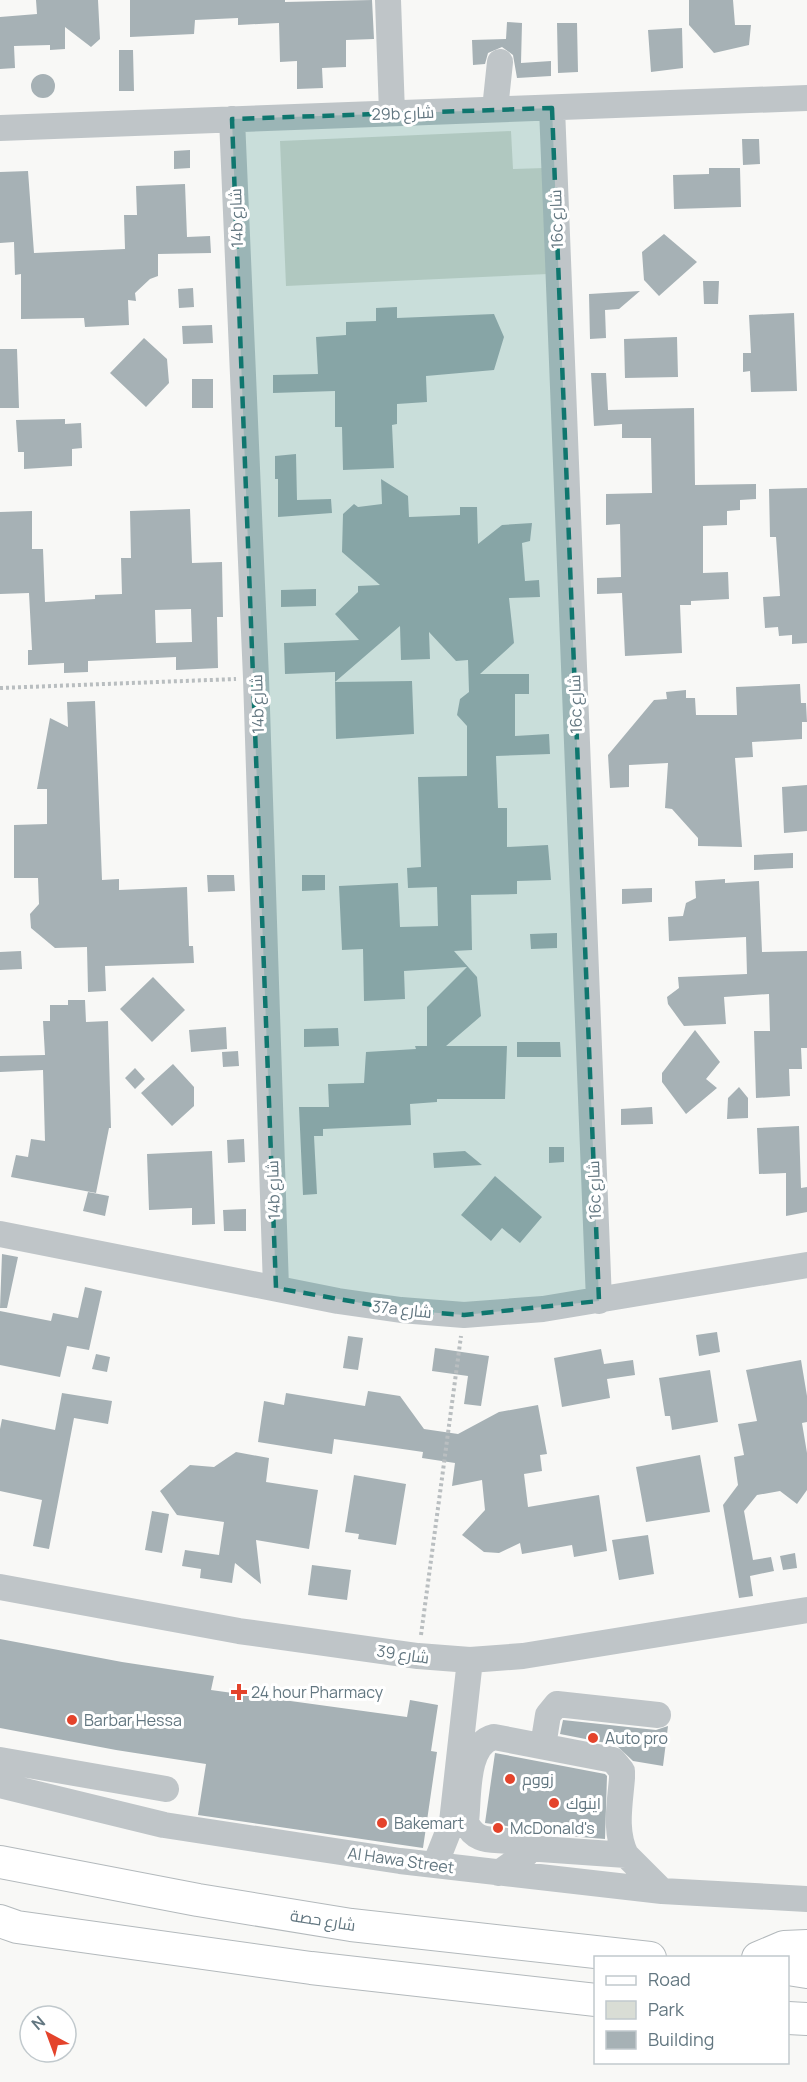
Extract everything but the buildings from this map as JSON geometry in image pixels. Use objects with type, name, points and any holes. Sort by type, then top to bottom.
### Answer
[{"type":"main road","points":[[0,1842],[35,1868]]},
{"type":"main road","name":"شارع حصة","points":[[0,1862],[198,1900],[351,1925],[632,1956]]},
{"type":"main road","points":[[6,1925],[311,1968],[594,2000]]},
{"type":"main road","points":[[763,1956],[784,1947],[807,1946]]},
{"type":"main road","points":[[789,1969],[807,1972]]},
{"type":"main road","points":[[789,2018],[807,2019]]},
{"type":"street","points":[[388,0],[392,113]]},
{"type":"street","points":[[495,110],[500,62]]},
{"type":"street","name":"29b شارع","points":[[0,128],[807,98]]},
{"type":"street","name":"16c شارع","points":[[552,108],[599,1301]]},
{"type":"street","name":"14b شارع","points":[[232,119],[256,678],[276,1288]]},
{"type":"street","name":"37a شارع","points":[[0,1234],[401,1310],[464,1315],[543,1310],[807,1265]]},
{"type":"street","name":"شارع 39","points":[[0,1587],[238,1631],[418,1656],[470,1660],[524,1656],[807,1610]]},
{"type":"street","points":[[435,1865],[452,1822],[470,1660]]},
{"type":"street","points":[[543,1746],[548,1715],[557,1704],[658,1714]]},
{"type":"street","points":[[626,1855],[526,1848],[520,1844],[480,1839],[469,1829],[466,1822],[474,1755],[481,1743],[494,1737],[607,1758],[618,1765],[622,1778],[619,1832],[626,1855],[662,1891]]},
{"type":"street","points":[[0,1760],[166,1790]]},
{"type":"street","name":"Al Hawa Street","points":[[0,1785],[164,1825],[435,1865],[662,1891],[807,1899]]},
{"type":"street","points":[[499,1873],[526,1854],[526,1848]]},
{"type":"path","points":[[0,688],[256,678]]},
{"type":"path","points":[[418,1656],[464,1315]]},
{"type":"highlighted area","points":[[552,108],[599,1301],[464,1315],[401,1310],[276,1288],[232,119]]},
{"type":"green space","points":[[511,131],[513,169],[544,168],[548,274],[286,286],[280,141]]},
{"type":"place","name":"24 hour Pharmacy","points":[[239,1692]]},
{"type":"place","name":"Barbar Hessa","points":[[72,1720]]},
{"type":"place","name":"Auto pro","points":[[593,1738]]},
{"type":"place","name":"زووم","points":[[510,1779]]},
{"type":"place","name":"اينوك","points":[[554,1803]]},
{"type":"place","name":"Bakemart","points":[[382,1823]]},
{"type":"place","name":"McDonald's","points":[[498,1828]]}]
